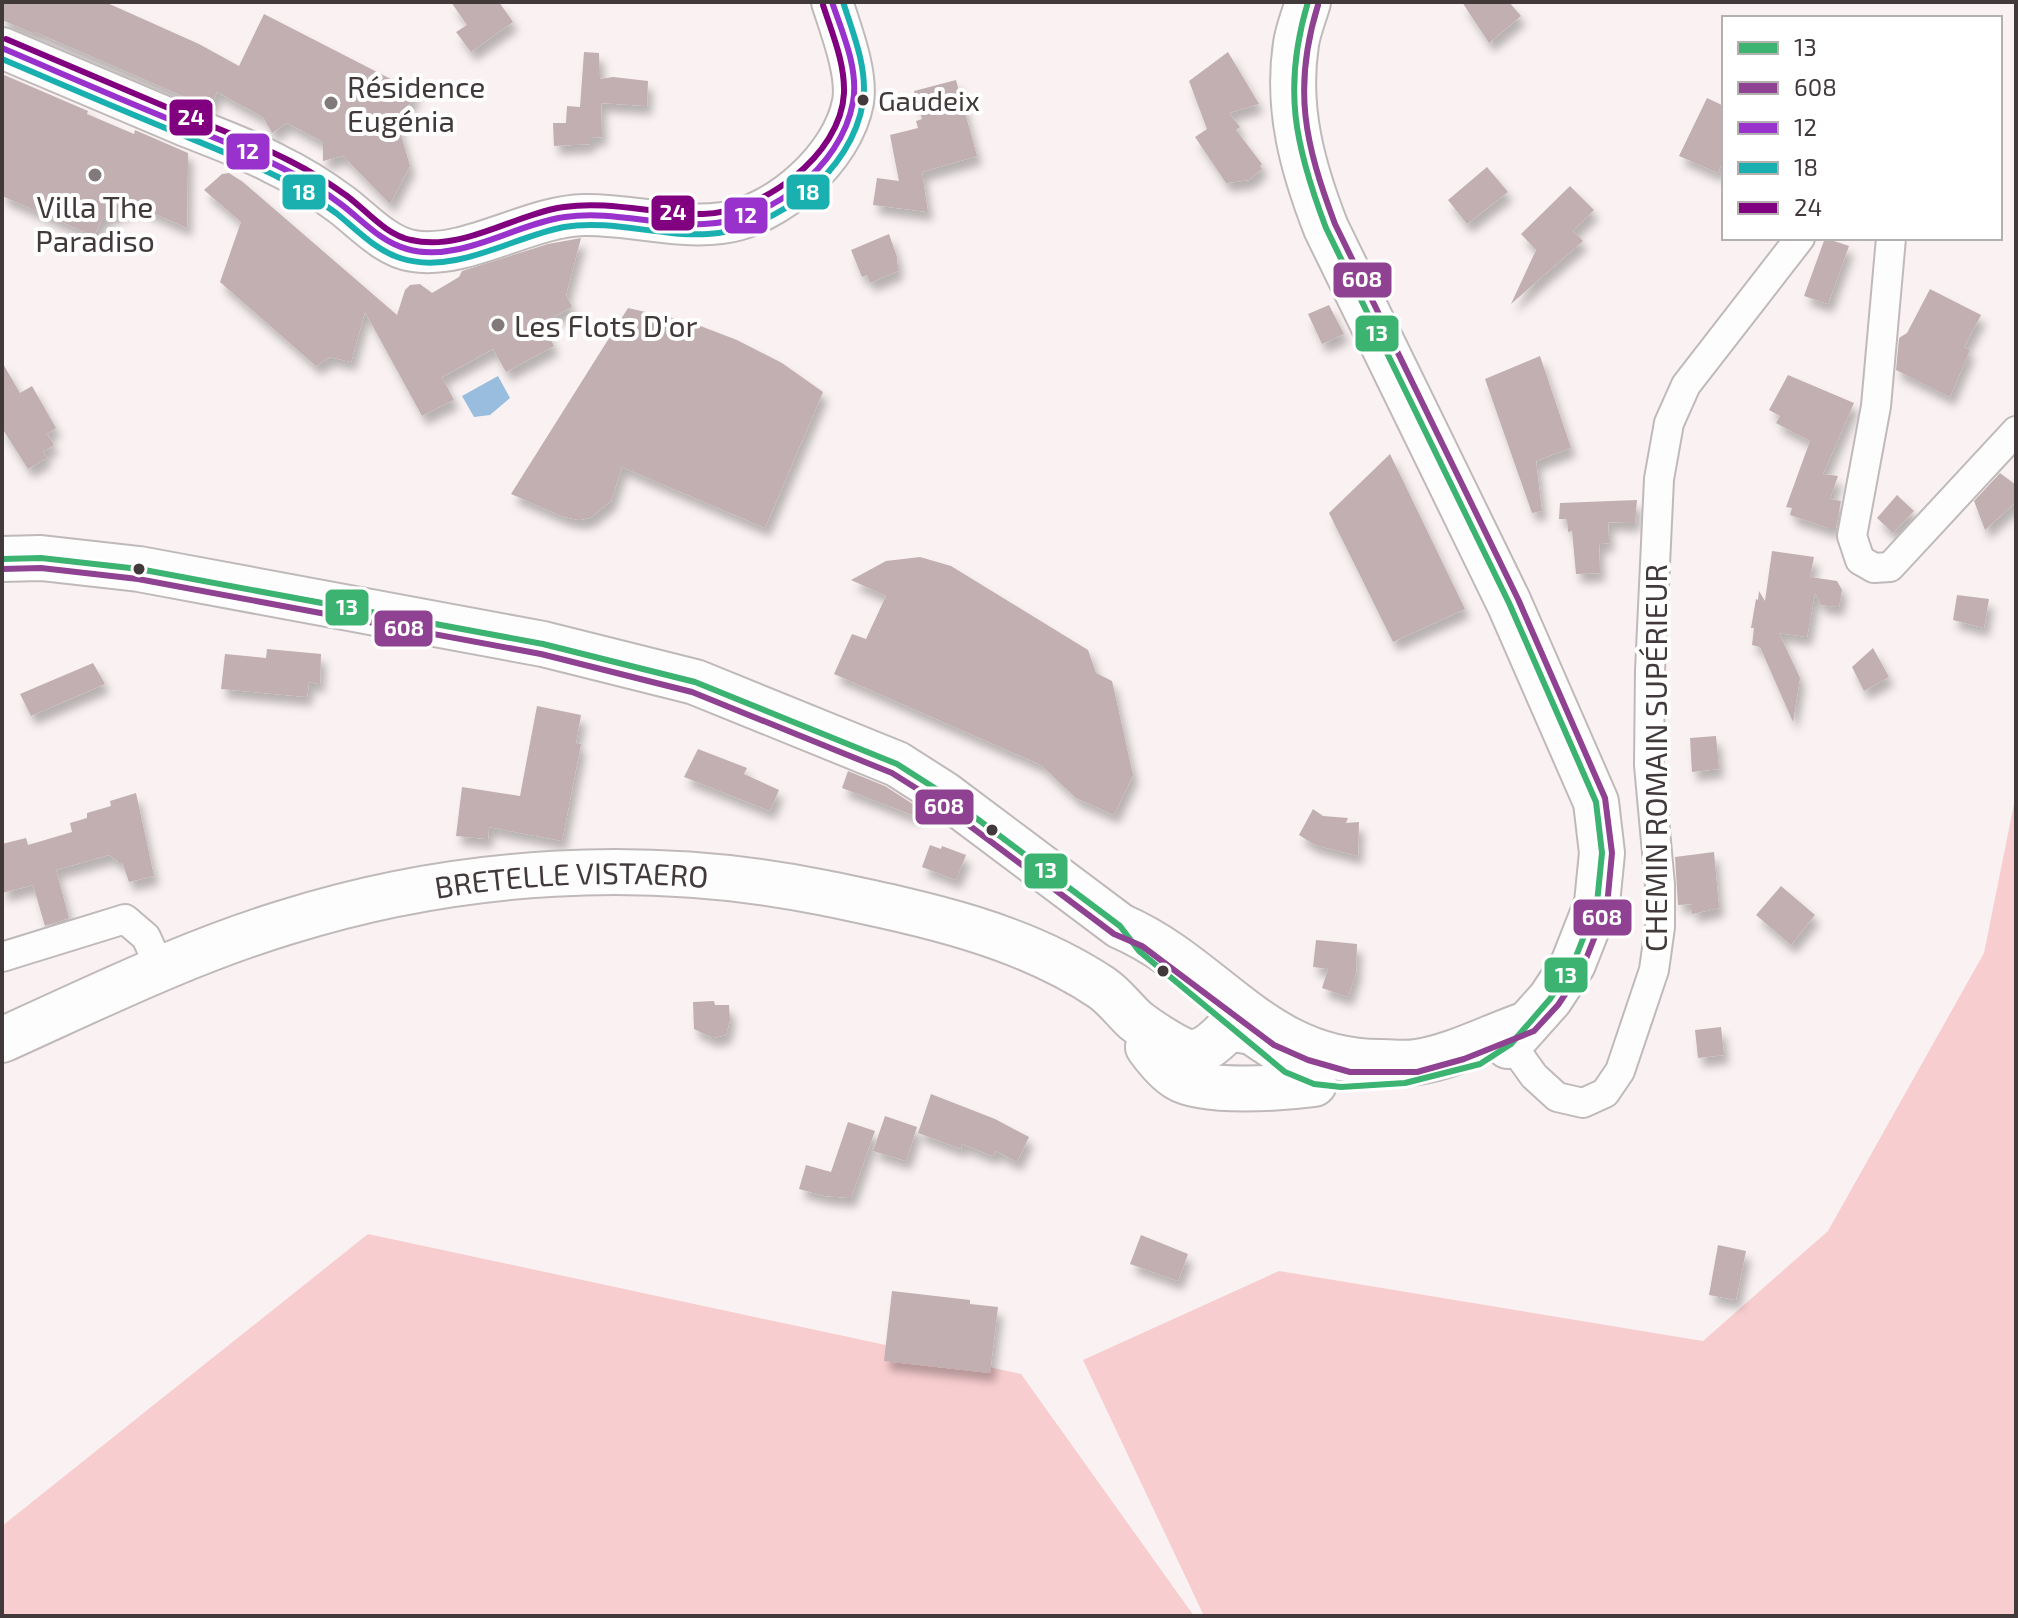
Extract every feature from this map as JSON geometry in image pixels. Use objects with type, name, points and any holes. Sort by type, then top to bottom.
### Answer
[{"type":"main road","points":[[2,48],[277,164],[339,203],[381,237],[411,251],[447,251],[583,215],[686,225],[726,223],[765,209],[792,192],[814,172],[845,129],[854,100],[852,76],[832,2]]},
{"type":"main road","points":[[1250,1034],[1278,1036],[1311,1051],[1352,1062],[1416,1062],[1514,1033],[1550,999],[1573,964],[1597,903],[1602,853],[1596,802],[1584,774],[1509,603],[1326,228],[1308,180],[1295,126],[1293,96],[1296,44],[1308,2]]},
{"type":"main road","points":[[2,559],[41,558],[139,569],[543,644],[695,682],[897,764],[969,812],[1120,926],[1139,951],[1250,1034],[1285,1072],[1314,1084]]},
{"type":"main road","name":"BRETELLE VISTAERO","points":[[2,1040],[160,968],[286,922],[394,893],[499,878],[587,873],[704,876],[814,891],[924,914],[1027,947],[1104,989],[1137,1022],[1176,1047],[1190,1052],[1250,1034]]},
{"type":"main road","name":"BRETELLE VISTAERO","points":[[1137,1022],[1148,1048],[1179,1079],[1202,1086],[1224,1087],[1314,1084],[1369,1087],[1405,1083],[1480,1064],[1514,1033]]},
{"type":"main road","points":[[1224,1087],[1250,1034]]},
{"type":"street","name":"CHEMIN ROMAIN SUPÉRIEUR","points":[[1514,1033],[1534,1076],[1557,1097],[1583,1103],[1605,1093],[1620,1071],[1654,970],[1660,927],[1660,885],[1649,765],[1650,671],[1659,479],[1669,423],[1686,385],[1798,240]]},
{"type":"street","points":[[1891,240],[1876,406],[1852,536],[1860,560],[1874,568],[1890,567],[2016,431]]},
{"type":"street","points":[[2,957],[125,919],[146,937],[160,968]]},
{"type":"shaded area","points":[[2016,794],[2016,1616],[1204,1616],[1083,1360],[1279,1271],[1703,1341],[1828,1231],[1984,953]]},
{"type":"shaded area","points":[[368,1234],[1021,1374],[1194,1616],[2,1616],[2,1526]]},
{"type":"water","points":[[498,376],[510,398],[490,415],[474,417],[462,396]]},
{"type":"building","points":[[2,2],[105,2],[199,44],[239,66],[264,14],[416,92],[398,125],[410,166],[390,204],[343,156],[323,161],[323,142],[287,123],[272,133],[263,117],[217,92],[210,108],[2,20]]},
{"type":"building","points":[[451,2],[499,2],[513,22],[471,52],[456,32],[467,25]]},
{"type":"building","points":[[1462,2],[1509,2],[1521,16],[1489,43]]},
{"type":"building","points":[[584,52],[599,53],[600,79],[613,77],[648,81],[647,106],[601,103],[602,137],[590,138],[590,144],[554,146],[553,123],[566,123],[567,106],[580,107]]},
{"type":"building","points":[[1228,52],[1259,104],[1229,113],[1240,127],[1236,130],[1262,164],[1262,169],[1249,180],[1226,183],[1195,137],[1207,129],[1189,81]]},
{"type":"building","name":"Villa The Paradiso","points":[[2,74],[134,134],[135,130],[188,153],[187,228],[137,206],[102,219],[94,236],[2,196]]},
{"type":"building","points":[[956,80],[977,156],[922,172],[928,212],[873,205],[877,178],[899,181],[890,135],[918,128],[916,121],[922,119],[914,91]]},
{"type":"building","points":[[1707,98],[1722,105],[1722,163],[1718,173],[1679,156]]},
{"type":"building","points":[[1487,167],[1508,192],[1467,224],[1448,200]]},
{"type":"building","points":[[229,173],[397,315],[405,290],[410,285],[420,284],[432,293],[459,277],[462,271],[548,244],[581,238],[566,295],[572,307],[542,323],[554,346],[506,372],[493,349],[442,377],[454,400],[422,416],[365,312],[351,362],[330,357],[316,366],[220,282],[241,222],[204,190],[222,174]]},
{"type":"building","points":[[1570,186],[1594,210],[1573,231],[1583,241],[1511,304],[1536,250],[1521,234]]},
{"type":"building","points":[[889,234],[898,271],[870,283],[867,275],[862,277],[851,250]]},
{"type":"building","points":[[1824,240],[1849,246],[1828,304],[1804,296]]},
{"type":"building","points":[[1930,289],[1981,315],[1964,347],[1970,350],[1950,397],[1896,370],[1899,338],[1907,333]]},
{"type":"building","points":[[1329,305],[1344,334],[1322,344],[1308,314]]},
{"type":"building","points":[[628,308],[690,322],[737,340],[782,363],[823,392],[765,528],[622,467],[611,501],[590,518],[579,520],[564,517],[511,494]]},
{"type":"building","points":[[1540,356],[1571,448],[1536,461],[1542,511],[1532,513],[1485,379]]},
{"type":"building","points":[[2,362],[20,393],[32,386],[56,428],[47,434],[54,445],[43,452],[47,458],[28,469],[2,428]]},
{"type":"building","points":[[1788,375],[1854,403],[1823,474],[1838,476],[1830,499],[1841,501],[1836,528],[1790,515],[1792,508],[1786,507],[1810,441],[1776,423],[1780,416],[1769,410]]},
{"type":"building","points":[[1390,454],[1465,609],[1393,642],[1329,513]]},
{"type":"building","points":[[2000,473],[2016,485],[2016,502],[1985,530],[1974,501]]},
{"type":"building","points":[[1897,495],[1914,511],[1893,533],[1877,518]]},
{"type":"building","points":[[1637,500],[1635,523],[1608,522],[1609,543],[1599,544],[1600,573],[1576,574],[1572,531],[1568,532],[1567,519],[1559,519],[1560,503]]},
{"type":"building","points":[[1772,551],[1814,557],[1810,577],[1837,581],[1842,590],[1839,607],[1821,605],[1815,593],[1807,637],[1779,633],[1800,678],[1793,722],[1760,647],[1752,645],[1754,628],[1751,628],[1756,599],[1759,591],[1765,601]]},
{"type":"building","points":[[920,557],[951,566],[1088,650],[1096,673],[1112,681],[1133,775],[1114,815],[1076,798],[1041,765],[834,674],[852,634],[866,639],[886,596],[851,580],[886,561]]},
{"type":"building","points":[[1957,595],[1989,599],[1984,628],[1953,620]]},
{"type":"building","points":[[1873,648],[1889,677],[1864,691],[1852,667]]},
{"type":"building","points":[[267,649],[321,654],[320,684],[309,682],[307,697],[221,689],[225,654],[266,658]]},
{"type":"building","points":[[93,663],[105,684],[31,716],[20,694]]},
{"type":"building","points":[[537,706],[581,715],[576,743],[581,744],[562,841],[489,827],[488,839],[456,836],[462,787],[520,796]]},
{"type":"building","points":[[1716,736],[1719,769],[1692,772],[1690,738]]},
{"type":"building","points":[[698,749],[747,768],[744,774],[779,790],[770,811],[684,777]]},
{"type":"building","points":[[848,771],[885,786],[919,808],[915,816],[842,788]]},
{"type":"building","points":[[136,793],[154,876],[129,882],[122,862],[109,855],[56,870],[69,918],[45,926],[33,885],[2,893],[2,844],[26,838],[28,845],[72,832],[70,823],[87,818],[87,813],[111,806],[110,801]]},
{"type":"building","points":[[1313,809],[1323,816],[1348,818],[1346,823],[1359,822],[1358,856],[1315,845],[1299,835]]},
{"type":"building","points":[[930,845],[966,855],[956,880],[922,867]]},
{"type":"building","points":[[1714,852],[1719,908],[1692,914],[1692,904],[1678,905],[1675,857]]},
{"type":"building","points":[[1781,886],[1815,915],[1791,945],[1756,915]]},
{"type":"building","points":[[1316,940],[1357,944],[1356,973],[1348,997],[1322,988],[1328,969],[1313,967]]},
{"type":"building","points":[[714,1001],[715,1005],[729,1005],[730,1020],[726,1035],[713,1038],[694,1029],[693,1002]]},
{"type":"building","points":[[1721,1027],[1724,1055],[1698,1058],[1695,1030]]},
{"type":"building","points":[[931,1094],[995,1119],[1029,1137],[1017,1162],[996,1151],[993,1156],[962,1144],[961,1149],[918,1133]]},
{"type":"building","points":[[885,1116],[917,1127],[906,1161],[873,1151]]},
{"type":"building","points":[[848,1122],[875,1131],[851,1198],[825,1196],[799,1189],[806,1165],[831,1172]]},
{"type":"building","points":[[1141,1235],[1188,1254],[1178,1281],[1130,1264]]},
{"type":"building","points":[[1718,1245],[1746,1251],[1736,1300],[1709,1295]]},
{"type":"building","points":[[892,1291],[970,1300],[970,1304],[998,1307],[990,1373],[884,1361]]},
{"type":"transit line","name":"12","points":[[2,48],[274,164],[322,191],[398,246],[427,252],[446,251],[565,217],[600,215],[704,224],[729,221],[777,202],[818,169],[834,149],[846,126],[853,102],[852,64],[832,2]]},
{"type":"transit line","name":"18","points":[[2,59],[280,178],[329,208],[391,254],[420,262],[441,262],[462,259],[564,227],[600,225],[708,234],[759,222],[784,209],[807,193],[827,173],[844,152],[856,128],[863,102],[863,77],[859,51],[843,2]]},
{"type":"transit line","name":"13","points":[[2,559],[41,558],[139,569],[543,644],[695,682],[897,764],[944,794],[1120,926],[1139,951],[1285,1072],[1314,1084],[1341,1087],[1405,1083],[1480,1064],[1511,1044],[1550,999],[1573,964],[1597,903],[1602,853],[1596,802],[1509,603],[1326,228],[1315,198],[1300,143],[1294,90],[1295,62],[1308,2]]},
{"type":"transit line","name":"24","points":[[6,39],[277,154],[333,186],[393,233],[411,240],[430,242],[469,237],[564,207],[599,205],[703,214],[749,204],[772,192],[813,159],[829,138],[839,116],[844,93],[842,71],[823,5]]},
{"type":"transit line","name":"608","points":[[2,569],[41,568],[138,579],[541,654],[692,692],[892,773],[938,802],[1114,934],[1142,946],[1274,1045],[1308,1060],[1350,1072],[1417,1072],[1464,1059],[1534,1031],[1558,1005],[1582,969],[1607,906],[1612,853],[1605,798],[1518,599],[1335,224],[1316,168],[1306,116],[1305,63],[1318,5]]},
{"type":"place","name":"Gaudeix","points":[[863,100]]},
{"type":"place","name":"Résidence Eugénia","points":[[331,103]]},
{"type":"place","name":"Villa The Paradiso","points":[[95,175]]},
{"type":"place","name":"Les Flots D'or","points":[[498,325]]}]
